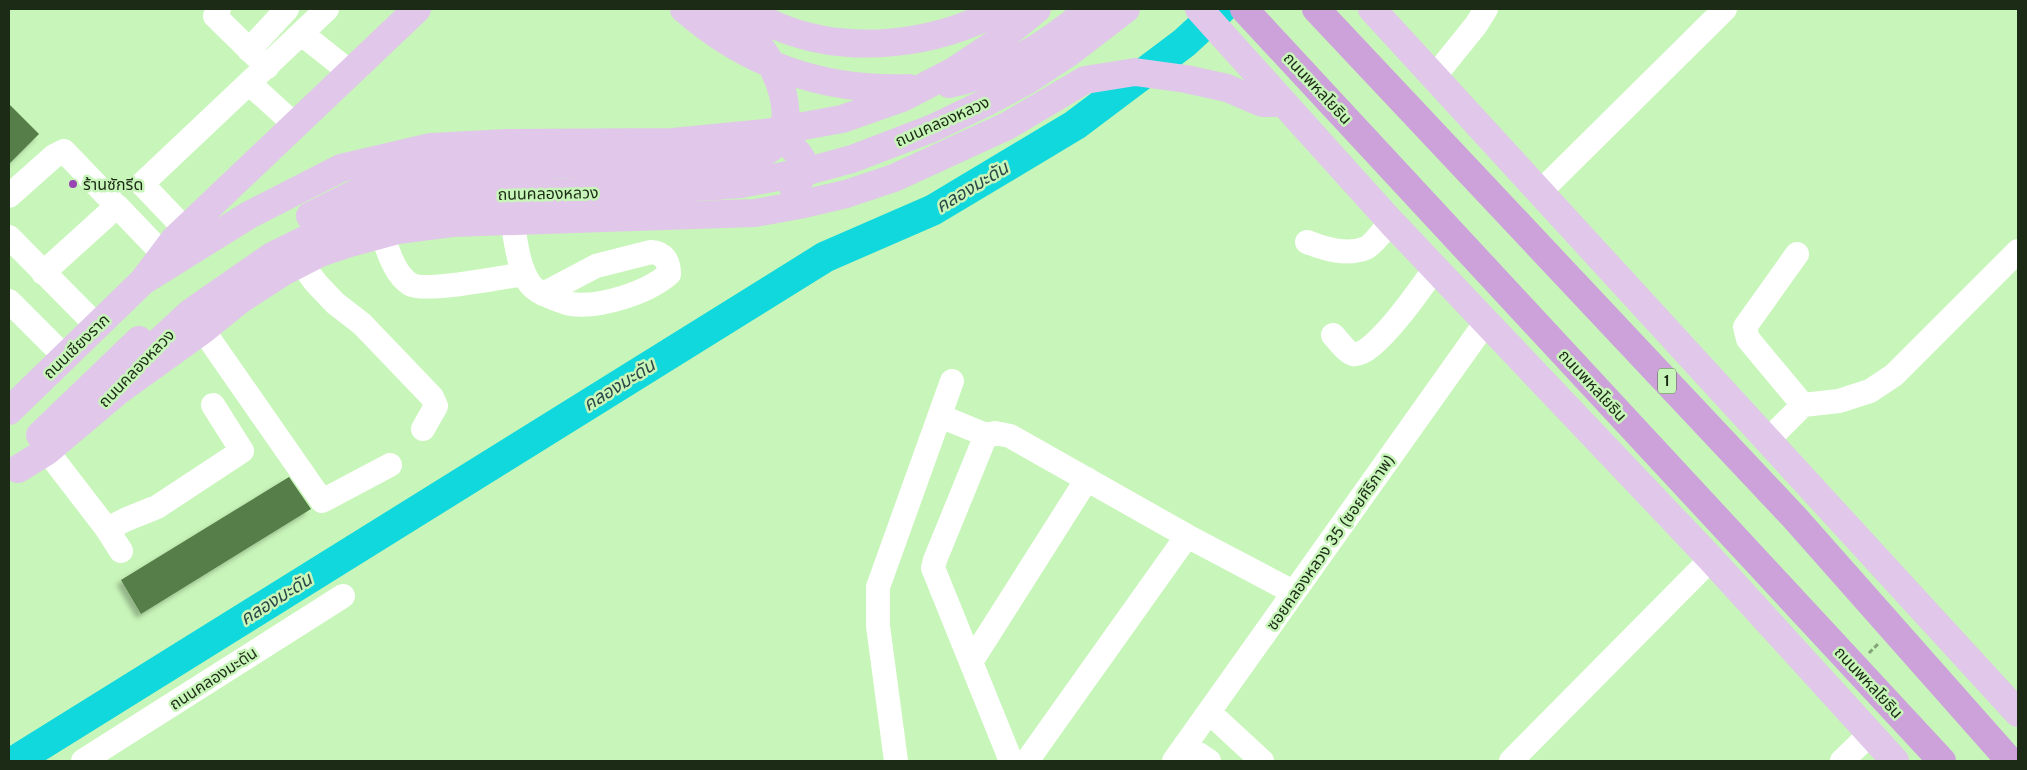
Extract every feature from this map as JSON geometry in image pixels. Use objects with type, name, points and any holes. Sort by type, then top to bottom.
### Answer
[{"type":"highway","name":"1","points":[[1316,9],[1794,517],[2010,761]]},
{"type":"highway","name":"ถนนพหลโยธิน","points":[[1251,17],[1942,761]]},
{"type":"main road","points":[[143,281],[185,229],[417,9]]},
{"type":"main road","points":[[684,9],[732,46],[779,68],[831,84],[894,89],[943,86],[970,80],[1034,51],[1089,9]]},
{"type":"main road","points":[[13,473],[41,434],[192,289],[244,253],[354,194],[432,174],[513,166],[742,158],[768,150],[782,134],[786,110],[782,86],[770,62],[754,40],[715,9]]},
{"type":"main road","points":[[746,9],[779,27],[821,39],[869,44],[907,41],[952,30],[1002,9]]},
{"type":"main road","points":[[143,281],[249,215],[341,168],[431,147],[672,142],[765,133],[842,119],[902,98],[954,72],[993,45],[1037,9]]},
{"type":"main road","name":"ถนนคลองหลวง","points":[[13,473],[47,451],[117,392],[145,354],[190,313],[272,256],[349,218],[450,197],[715,186],[741,184],[808,171],[852,159],[934,128],[985,103],[1026,81],[1070,52],[1126,9]]},
{"type":"main road","name":"ถนนพหลโยธิน","points":[[1199,9],[1391,222],[1710,560],[1895,761]]},
{"type":"main road","name":"1","points":[[1372,9],[1388,20],[1434,77],[2018,713]]},
{"type":"main road","points":[[117,392],[203,330],[240,300],[301,263],[320,253],[398,230],[452,223],[755,213],[799,205],[846,194],[902,174],[1007,126],[1085,80],[1135,72],[1186,79],[1226,88],[1262,103],[1283,103]]},
{"type":"main road","points":[[672,216],[787,190],[794,186],[804,169],[803,161],[794,147],[779,138]]},
{"type":"main road","name":"ถนนเชียงราก","points":[[9,411],[143,281]]},
{"type":"street","points":[[219,9],[215,16],[267,67]]},
{"type":"street","points":[[249,50],[287,9]]},
{"type":"street","points":[[185,229],[142,184],[327,9]]},
{"type":"street","points":[[1434,77],[1476,25],[1486,9]]},
{"type":"street","points":[[1540,192],[1725,9]]},
{"type":"street","points":[[302,34],[351,73]]},
{"type":"street","points":[[249,83],[295,124]]},
{"type":"street","points":[[9,196],[54,156],[64,151],[111,200]]},
{"type":"street","points":[[43,273],[117,206],[163,254]]},
{"type":"street","points":[[512,221],[524,274],[531,286],[543,294]]},
{"type":"street","points":[[1307,242],[1344,252],[1367,248],[1391,222]]},
{"type":"street","points":[[382,234],[402,277],[413,285],[444,286],[524,274]]},
{"type":"street","points":[[9,237],[97,326]]},
{"type":"street","points":[[1768,440],[1803,405],[1839,401],[1870,392],[1894,375],[2018,251]]},
{"type":"street","points":[[1797,254],[1745,327],[1748,339],[1803,405]]},
{"type":"street","points":[[301,263],[316,283],[335,303],[362,324],[432,397],[436,406],[423,429]]},
{"type":"street","points":[[1333,335],[1350,352],[1355,354],[1362,352],[1386,332],[1409,305],[1435,268]]},
{"type":"street","points":[[9,301],[65,357]]},
{"type":"street","name":"ซอยคลองหลวง 35 (ซอยศิริภาพ)","points":[[1179,753],[1210,713],[1293,592],[1486,322]]},
{"type":"street","points":[[203,330],[322,501],[390,465]]},
{"type":"street","points":[[896,761],[878,626],[878,587],[952,381]]},
{"type":"street","points":[[107,529],[157,507],[242,451],[213,405]]},
{"type":"street","points":[[940,416],[986,435],[995,433],[1010,436],[1187,536],[1293,592]]},
{"type":"street","points":[[986,435],[933,568],[1010,761]]},
{"type":"street","points":[[47,451],[107,529],[121,552]]},
{"type":"street","points":[[971,662],[1087,479]]},
{"type":"street","points":[[1027,761],[1187,536]]},
{"type":"street","points":[[1512,761],[1710,560]]},
{"type":"street","name":"ถนนคลองมะดัน","points":[[83,761],[343,596]]},
{"type":"street","points":[[1210,713],[1262,761]]},
{"type":"street","points":[[1842,761],[1870,734]]},
{"type":"street","points":[[1179,753],[1208,761]]},
{"type":"building","points":[[9,104],[39,134],[9,164]]},
{"type":"building","points":[[289,477],[311,509],[141,614],[121,580]]},
{"type":"waterway","name":"คลองมะดัน","points":[[15,761],[825,257],[933,210],[1075,125],[1184,43],[1221,9]]},
{"type":"place","name":"ร้านซักรีด","points":[[73,184]]}]
